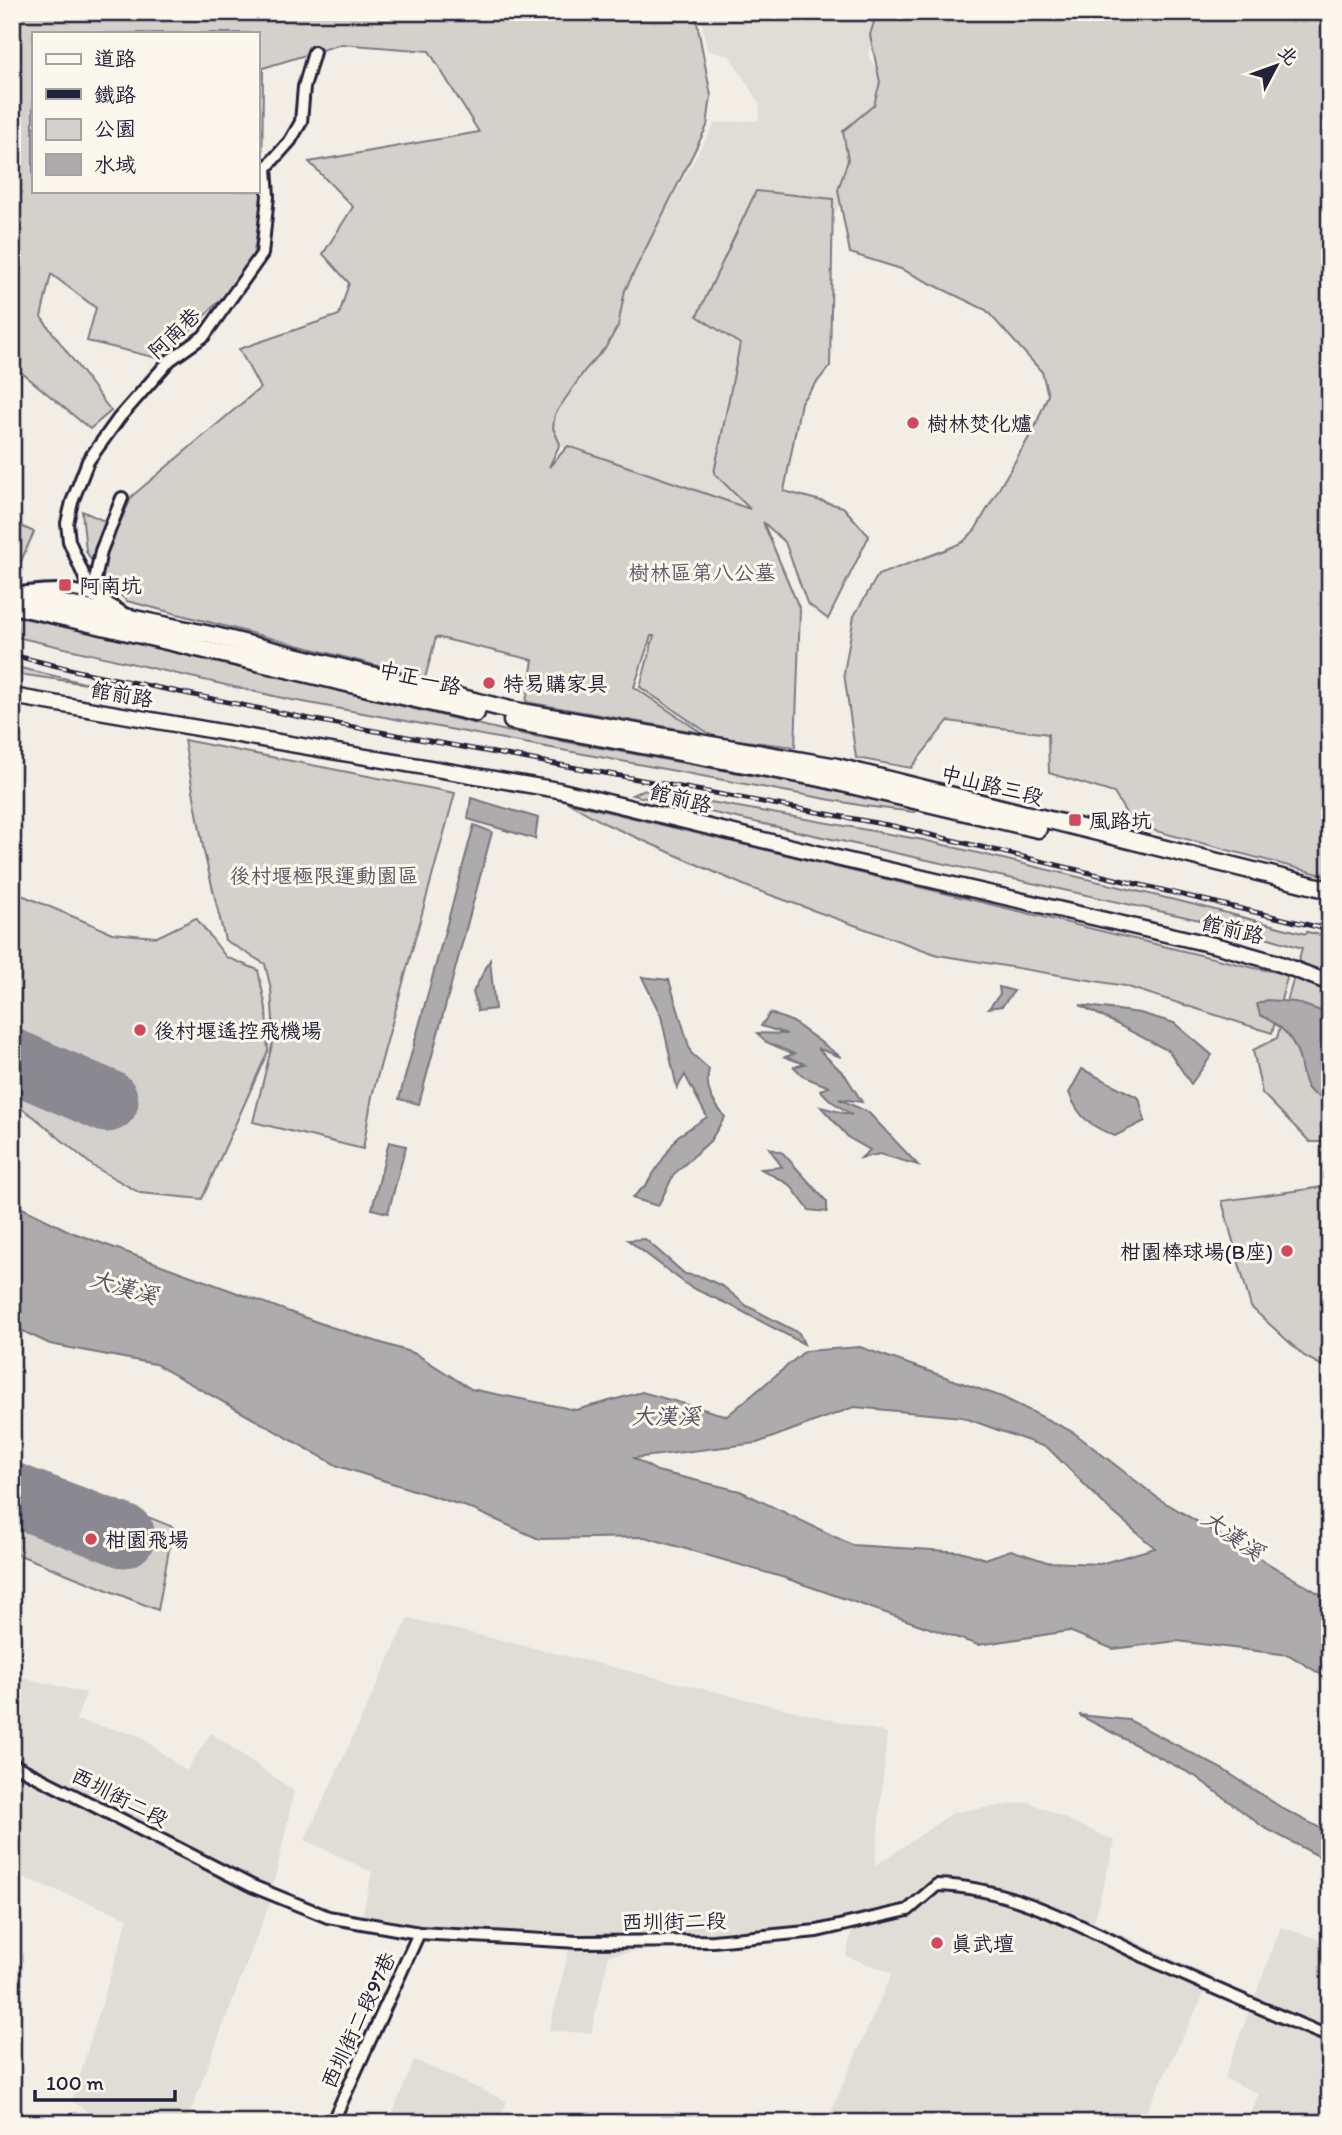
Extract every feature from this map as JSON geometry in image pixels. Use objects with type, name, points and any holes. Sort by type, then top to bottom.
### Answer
[{"type":"main road","name":"中正一路","points":[[13,599],[131,625],[519,723],[821,778]]},
{"type":"main road","name":"中正一路","points":[[131,625],[215,636],[510,710],[807,761]]},
{"type":"main road","name":"中山路三段","points":[[807,761],[1330,890]]},
{"type":"main road","name":"中山路三段","points":[[821,778],[1330,899]]},
{"type":"street","name":"阿南巷","points":[[92,594],[69,541],[67,523],[88,461],[119,418],[170,360],[204,336],[262,254],[268,196],[266,168],[290,141],[301,122],[304,87],[314,52]]},
{"type":"street","points":[[92,594],[101,551],[122,498]]},
{"type":"street","points":[[13,599],[40,590],[79,590],[101,597],[131,625]]},
{"type":"street","name":"館前路","points":[[12,696],[558,790],[1222,947],[1275,962],[1330,983]]},
{"type":"street","name":"西圳街二段","points":[[12,1764],[252,1886],[328,1917],[419,1933],[578,1942],[713,1941],[830,1928],[908,1910],[937,1885],[957,1885],[1012,1899],[1044,1911],[1210,1987],[1330,2037]]},
{"type":"street","name":"西圳街二段97巷","points":[[332,2123],[419,1933]]},
{"type":"shaded area","points":[[700,12],[882,12],[868,55],[889,91],[770,360],[752,493],[734,510],[572,456],[553,437],[557,402],[715,123],[759,120],[760,105],[730,56],[707,50]]},
{"type":"shaded area","points":[[408,1618],[887,1733],[875,1866],[954,1812],[1029,1802],[1115,1841],[1094,1922],[1212,1977],[1141,2123],[826,2123],[892,1973],[846,1956],[854,1922],[609,1955],[591,2033],[549,2031],[569,1949],[360,1927],[372,1872],[305,1840]]},
{"type":"shaded area","points":[[12,1675],[86,1693],[76,1720],[138,1735],[186,1771],[211,1733],[294,1791],[270,1902],[186,2123],[104,2123],[72,2101],[128,1918],[12,1873]]},
{"type":"shaded area","points":[[1281,1927],[1330,1943],[1330,2123],[1245,2123],[1259,2094],[1224,2078]]},
{"type":"shaded area","points":[[414,2060],[507,2101],[498,2123],[389,2123]]},
{"type":"green space","name":"樹林區第八公墓","points":[[12,12],[695,12],[711,96],[707,126],[625,290],[618,326],[606,347],[585,370],[555,414],[553,428],[560,444],[549,467],[568,446],[750,509],[714,473],[740,344],[697,316],[756,191],[833,199],[830,366],[801,402],[784,491],[843,507],[869,536],[828,619],[807,603],[785,542],[763,522],[800,610],[795,747],[714,737],[640,687],[654,636],[651,636],[634,687],[702,733],[526,702],[533,660],[436,637],[425,678],[127,601],[100,576],[86,551],[82,511],[118,527],[132,496],[260,388],[239,349],[339,315],[349,283],[323,254],[353,207],[309,162],[479,132],[429,51],[341,44],[263,68],[262,203],[253,257],[224,296],[161,359],[87,341],[96,308],[51,274],[41,317],[111,411],[90,429],[21,372],[12,412]]},
{"type":"green space","points":[[877,12],[1330,12],[1330,877],[1133,825],[1114,793],[1049,773],[1048,734],[948,721],[911,768],[856,758],[844,673],[854,616],[878,575],[963,542],[975,530],[1035,427],[1048,395],[1042,372],[986,310],[901,269],[850,253],[838,190],[848,160],[843,131],[874,105],[880,82],[870,35]]},
{"type":"green space","points":[[12,522],[34,532],[18,568],[12,566]]},
{"type":"green space","points":[[12,616],[92,632],[506,731],[861,795],[917,810],[914,812],[864,806],[287,699],[12,636]]},
{"type":"green space","points":[[12,666],[93,685],[12,673]]},
{"type":"green space","name":"後村堰極限運動園區","points":[[184,740],[455,793],[372,1096],[363,1149],[253,1122],[274,1037],[271,989],[265,964],[225,940],[204,852]]},
{"type":"green space","points":[[643,790],[923,840],[1306,934],[1307,932],[1330,937],[1330,1142],[1310,1142],[1262,1093],[1253,1050],[1277,1038],[1302,948],[1236,928],[632,795]]},
{"type":"green space","points":[[567,802],[1288,974],[1272,1033],[1125,986],[938,955],[748,887],[606,824]]},
{"type":"green space","name":"後村堰遙控飛機場","points":[[12,891],[112,933],[157,937],[196,918],[226,957],[258,970],[266,1008],[268,1051],[202,1199],[140,1193],[93,1166],[12,1102]]},
{"type":"green space","name":"柑園棒球場(B座)","points":[[1330,1186],[1330,1370],[1304,1356],[1251,1307],[1222,1201]]},
{"type":"green space","name":"柑園飛場","points":[[12,1462],[173,1527],[158,1610],[12,1552]]},
{"type":"water","points":[[471,798],[538,818],[535,839],[468,819]]},
{"type":"water","points":[[474,825],[492,832],[419,1104],[399,1099]]},
{"type":"water","points":[[490,960],[495,1009],[478,1011],[473,992]]},
{"type":"water","points":[[642,977],[669,980],[691,1053],[709,1069],[711,1095],[725,1117],[710,1141],[674,1174],[658,1206],[632,1198],[646,1185],[678,1136],[707,1117],[685,1075],[677,1088],[661,1016]]},
{"type":"water","points":[[999,987],[1014,991],[1002,1006],[989,1008],[1000,994]]},
{"type":"water","points":[[1267,1000],[1295,1002],[1330,1014],[1330,1098],[1319,1097],[1307,1088],[1299,1057],[1289,1037],[1260,1015],[1257,1004]]},
{"type":"water","points":[[1080,1005],[1140,1013],[1174,1023],[1212,1055],[1191,1084],[1169,1051]]},
{"type":"water","points":[[770,1013],[793,1022],[841,1057],[817,1048],[845,1075],[862,1102],[839,1099],[868,1112],[918,1165],[880,1154],[861,1158],[870,1150],[849,1138],[821,1107],[852,1115],[820,1090],[829,1087],[804,1077],[794,1067],[805,1064],[785,1057],[794,1054],[766,1042],[757,1033],[787,1034],[761,1026]]},
{"type":"water","points":[[1082,1069],[1139,1098],[1145,1121],[1115,1136],[1086,1120],[1069,1093]]},
{"type":"water","points":[[389,1142],[406,1146],[388,1213],[372,1209]]},
{"type":"water","points":[[769,1148],[783,1153],[827,1202],[827,1212],[809,1210],[790,1185],[761,1169],[782,1167]]},
{"type":"water","name":"大漢溪","points":[[12,1203],[71,1232],[328,1326],[416,1354],[471,1389],[576,1410],[642,1392],[727,1416],[805,1351],[860,1347],[1002,1397],[1073,1432],[1159,1499],[1330,1600],[1330,1680],[1289,1655],[1177,1641],[1113,1649],[1069,1631],[978,1645],[785,1578],[645,1537],[539,1539],[467,1507],[338,1466],[155,1364],[50,1344],[12,1326]],"holes":[[[854,1407],[962,1417],[1048,1448],[1108,1508],[1155,1548],[1100,1564],[1047,1562],[1011,1550],[985,1559],[964,1552],[852,1545],[740,1491],[657,1471],[634,1458],[757,1443]]]},
{"type":"water","points":[[645,1239],[685,1274],[703,1277],[724,1287],[747,1306],[799,1333],[804,1344],[690,1287],[628,1240]]},
{"type":"water","points":[[1079,1715],[1129,1720],[1224,1770],[1285,1810],[1330,1833],[1330,1862],[1263,1827],[1195,1776]]},
{"type":"runway","points":[[12,1060],[107,1101]]},
{"type":"runway","points":[[12,1494],[124,1536]]},
{"type":"railway","points":[[12,655],[310,719],[893,826],[1330,930]]},
{"type":"place","name":"樹林焚化爐","points":[[913,423]]},
{"type":"place","name":"阿南坑","points":[[65,585]]},
{"type":"place","name":"特易購家具","points":[[489,683]]},
{"type":"place","name":"風路坑","points":[[1075,820]]},
{"type":"place","name":"後村堰遙控飛機場","points":[[140,1030]]},
{"type":"place","name":"柑園棒球場(B座)","points":[[1287,1251]]},
{"type":"place","name":"柑園飛場","points":[[91,1539]]},
{"type":"place","name":"真武壇","points":[[937,1943]]}]
